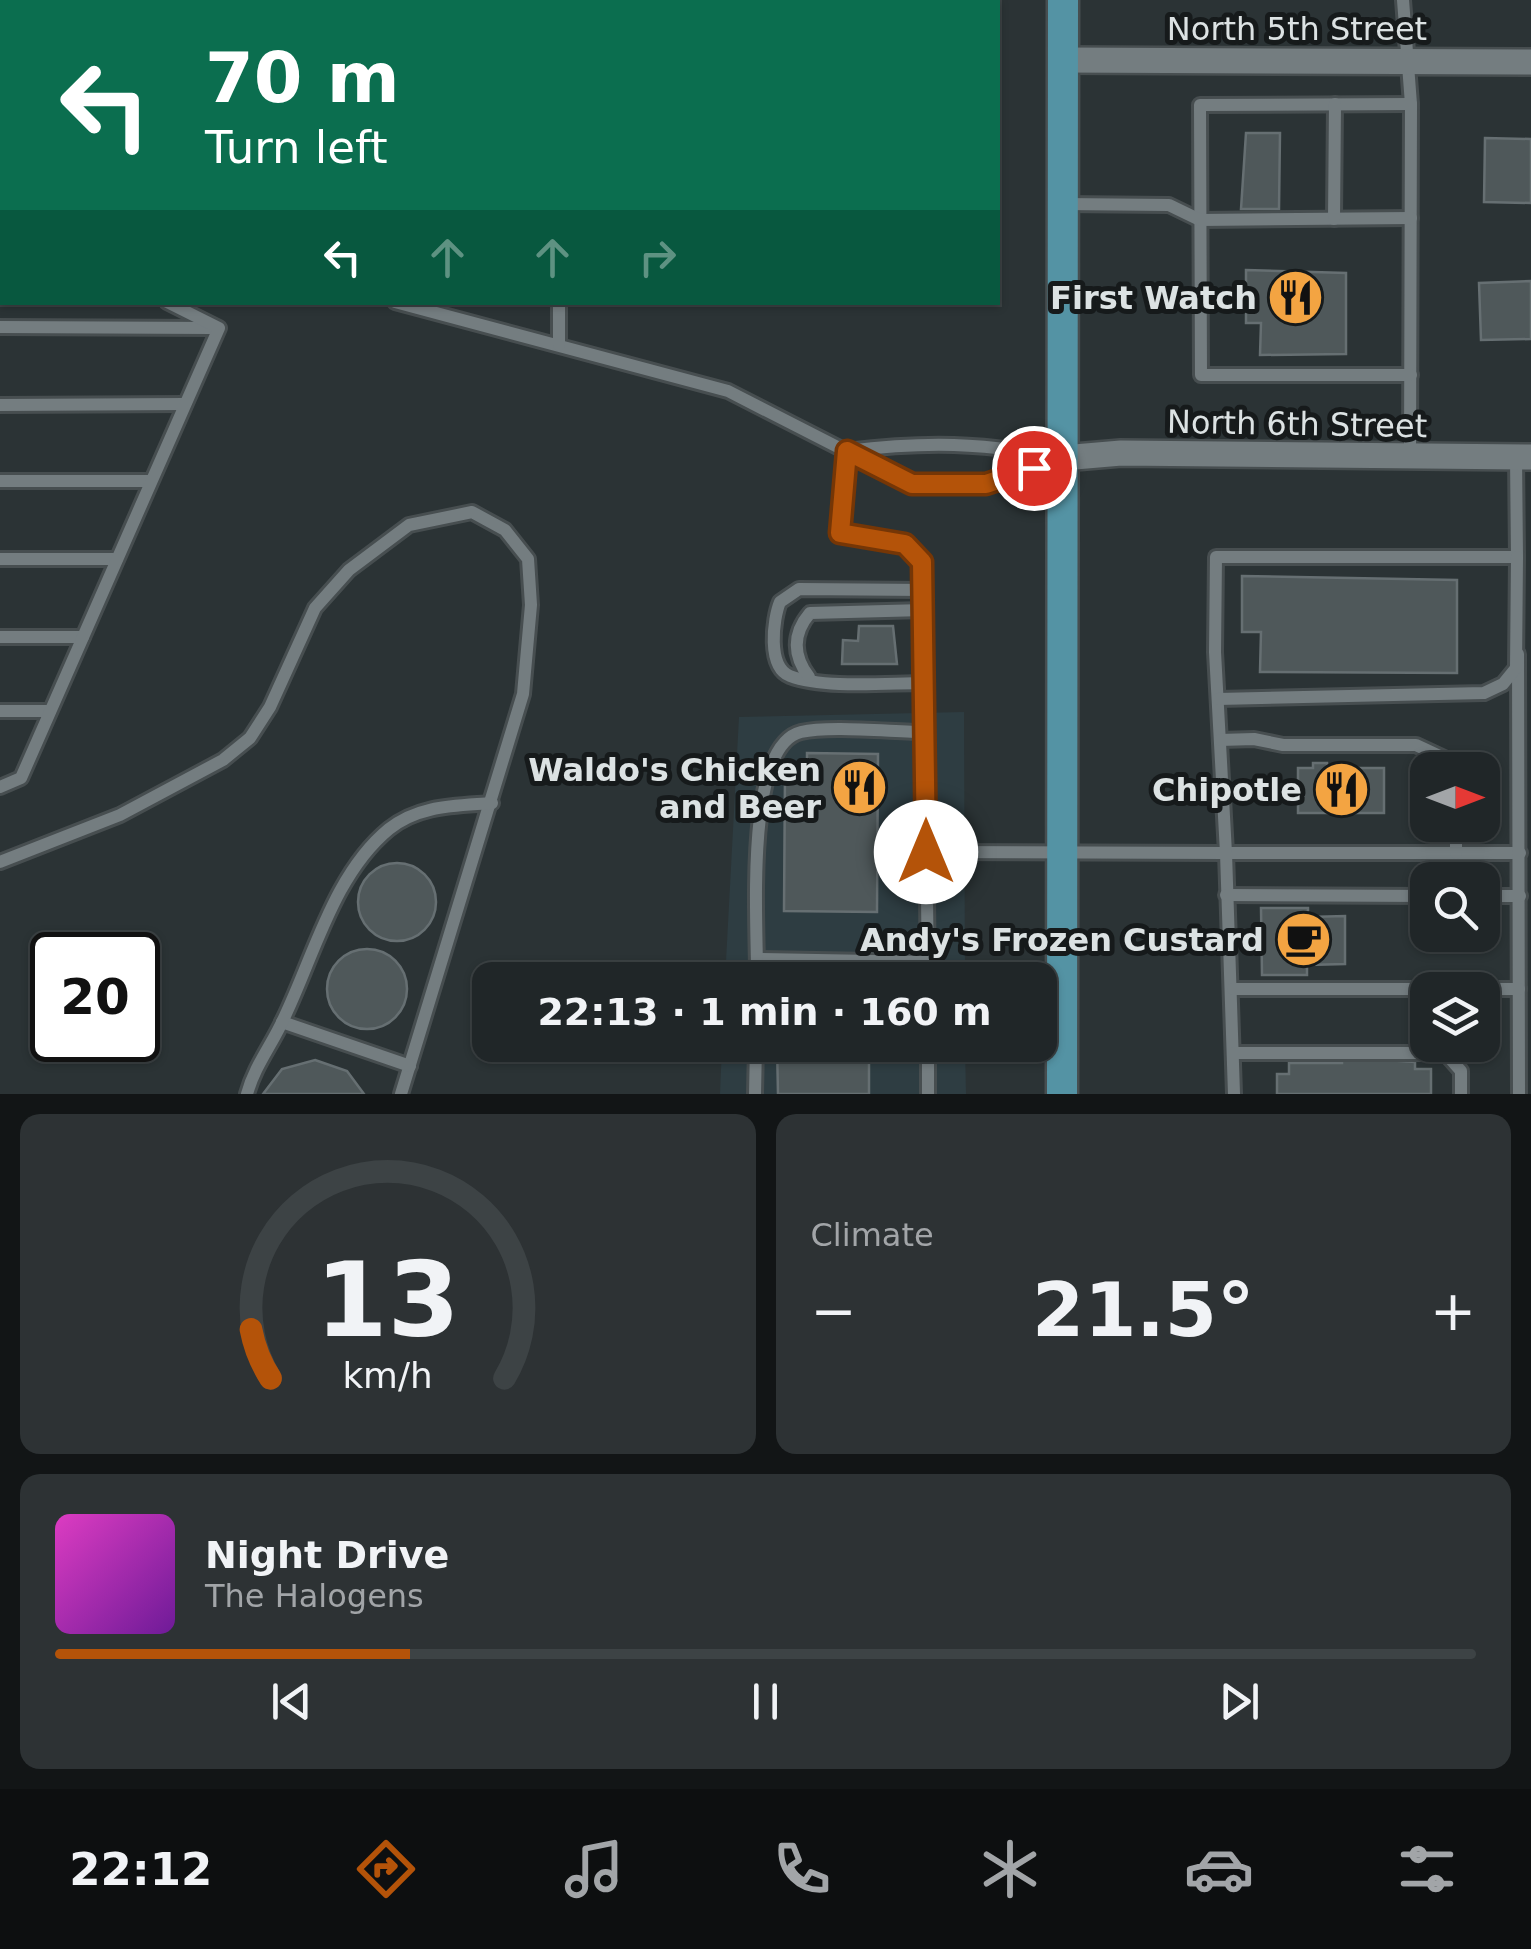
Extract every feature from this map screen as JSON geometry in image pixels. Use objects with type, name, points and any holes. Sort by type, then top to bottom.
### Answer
[{"type":"main road","points":[[1062,0],[1062,1094]]},
{"type":"street","name":"North 5th Street","points":[[1063,60],[1531,62]]},
{"type":"street","name":"North 6th Street","points":[[1062,458],[1121,453],[1524,457]]},
{"type":"lane","points":[[1403,0],[1411,104],[1410,458]]},
{"type":"lane","points":[[1334,219],[1335,104]]},
{"type":"lane","points":[[1411,104],[1200,105],[1200,375],[1411,375]]},
{"type":"lane","points":[[1062,204],[1169,205],[1200,220],[1411,218]]},
{"type":"lane","points":[[173,305],[219,328]]},
{"type":"lane","points":[[406,305],[728,391],[912,484],[986,484],[1062,458]]},
{"type":"lane","points":[[560,305],[560,345]]},
{"type":"lane","points":[[0,327],[219,328]]},
{"type":"lane","points":[[0,786],[20,778],[219,328]]},
{"type":"lane","points":[[0,405],[185,404]]},
{"type":"lane","points":[[847,451],[913,443],[981,443],[1062,458]]},
{"type":"lane","points":[[758,959],[927,962],[922,562],[905,544],[840,533],[847,451]]},
{"type":"lane","points":[[1518,1094],[1517,556],[1524,457]]},
{"type":"lane","points":[[0,482],[151,482]]},
{"type":"lane","points":[[0,862],[120,814],[223,760],[250,738],[270,708],[315,608],[349,570],[409,525],[472,512],[506,530],[528,559],[531,605],[523,694],[402,1094]]},
{"type":"lane","points":[[1234,1094],[1216,557],[1517,556]]},
{"type":"lane","points":[[0,559],[117,559]]},
{"type":"lane","points":[[924,590],[799,589],[786,594],[775,613],[777,658],[788,676],[823,683],[925,683]]},
{"type":"lane","points":[[808,677],[796,647],[801,624],[810,613],[924,610]]},
{"type":"lane","points":[[0,636],[82,636]]},
{"type":"lane","points":[[1218,699],[1484,693],[1503,684],[1516,668],[1518,654]]},
{"type":"lane","points":[[0,711],[50,711]]},
{"type":"lane","points":[[758,962],[760,806],[770,760],[780,744],[801,732],[926,732]]},
{"type":"lane","points":[[1220,740],[1254,739],[1283,745],[1416,745],[1431,752]]},
{"type":"lane","points":[[247,1094],[254,1069],[282,1022],[352,871],[389,829],[426,808],[492,803]]},
{"type":"lane","points":[[1456,842],[1456,853]]},
{"type":"lane","points":[[926,852],[1520,853]]},
{"type":"lane","points":[[1226,895],[1410,896]]},
{"type":"lane","points":[[1500,896],[1520,896]]},
{"type":"lane","points":[[1233,990],[1519,989]]},
{"type":"lane","points":[[282,1022],[410,1066]]},
{"type":"lane","points":[[1234,1053],[1444,1053],[1460,1072],[1461,1094]]},
{"type":"lane","points":[[755,1094],[756,1062]]},
{"type":"lane","points":[[928,1062],[928,1094]]},
{"type":"shaded area","points":[[964,712],[965,962],[726,962],[739,717]]},
{"type":"shaded area","points":[[721,1062],[965,1062],[966,1094],[720,1094]]},
{"type":"building","points":[[1246,133],[1280,133],[1279,209],[1241,209]]},
{"type":"building","points":[[1485,138],[1531,139],[1531,203],[1484,202]]},
{"type":"building","name":"First Watch","points":[[1246,270],[1346,273],[1346,354],[1260,355],[1261,323],[1246,323]]},
{"type":"building","points":[[1531,281],[1531,339],[1481,340],[1479,283]]},
{"type":"building","points":[[1242,576],[1457,580],[1457,673],[1260,672],[1261,632],[1242,632]]},
{"type":"building","points":[[859,626],[893,626],[897,664],[842,664],[843,640],[858,641]]},
{"type":"building","points":[[807,753],[878,754],[877,912],[784,911],[785,773],[807,773]]},
{"type":"building","name":"Chipotle","points":[[1313,763],[1327,763],[1327,768],[1384,768],[1384,813],[1298,813],[1298,768],[1313,768]]},
{"type":"building","points":[[397,863],[425,874],[436,902],[425,930],[397,941],[369,930],[358,902],[369,874]]},
{"type":"building","name":"Andy's Frozen Custard","points":[[1261,908],[1308,908],[1308,917],[1345,916],[1345,964],[1307,965],[1307,975],[1262,975]]},
{"type":"building","points":[[367,949],[382,952],[395,961],[404,974],[404,1004],[395,1017],[382,1026],[367,1029],[352,1026],[339,1017],[330,1004],[327,989],[330,974],[339,961],[352,952]]},
{"type":"building","points":[[1342,1057],[1415,1062],[1415,1069],[1431,1069],[1431,1094],[1277,1094],[1277,1074],[1289,1074],[1289,1063],[1342,1063]]},
{"type":"building","points":[[315,1060],[347,1071],[364,1094],[263,1094],[282,1069]]},
{"type":"building","points":[[777,1062],[869,1062],[869,1094],[778,1094]]},
{"type":"place","name":"First Watch","points":[[1296,298]]},
{"type":"place","name":"Waldo's Chicken and Beer","points":[[860,788]]},
{"type":"place","name":"Chipotle","points":[[1341,790]]},
{"type":"place","name":"Andy's Frozen Custard","points":[[1303,940]]},
{"type":"route","points":[[926,852],[922,562],[905,544],[840,533],[847,451],[912,484],[986,484],[1034,468]]}]
